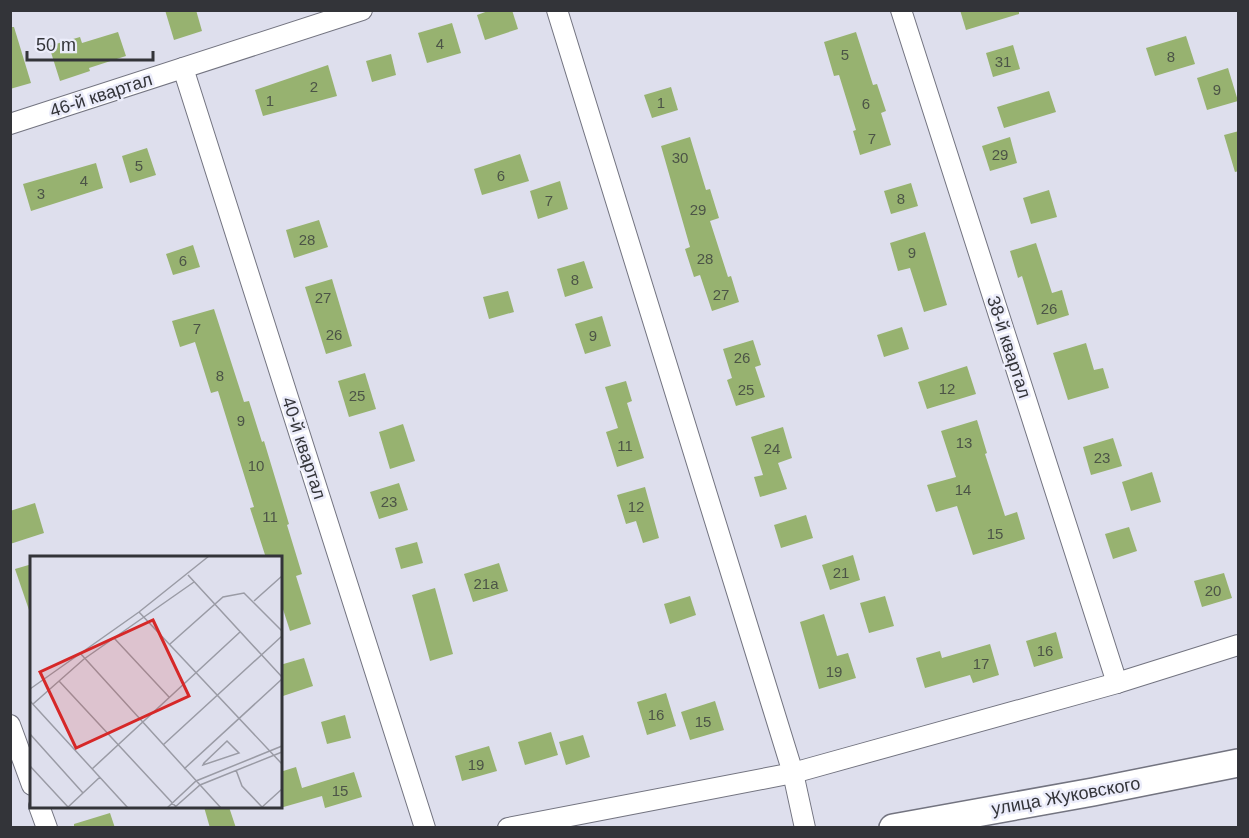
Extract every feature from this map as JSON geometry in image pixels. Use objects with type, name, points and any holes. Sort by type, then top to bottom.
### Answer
[{"type":"street","name":"46-й квартал","points":[[10,124],[362,10]]},
{"type":"street","points":[[557,10],[793,773],[805,828]]},
{"type":"street","name":"38-й квартал","points":[[901,10],[1118,683]]},
{"type":"street","name":"40-й квартал","points":[[183,68],[425,828]]},
{"type":"street","points":[[508,828],[793,773],[1118,683],[1239,645]]},
{"type":"street","points":[[10,725],[30,779]]},
{"type":"street","name":"улица Жуковского","points":[[893,828],[1239,763]]},
{"type":"street","points":[[39,808],[47,828]]},
{"type":"building","points":[[165,10],[196,10],[202,31],[174,40]]},
{"type":"building","points":[[491,10],[512,10],[518,29],[485,40],[477,15]]},
{"type":"building","points":[[960,10],[1019,10],[1019,14],[966,30]]},
{"type":"building","points":[[452,23],[461,53],[427,63],[418,33]]},
{"type":"building","points":[[10,27],[14,27],[31,83],[10,89]]},
{"type":"building","points":[[118,32],[126,56],[89,68],[90,71],[60,81],[49,46],[80,37],[82,43]]},
{"type":"building","points":[[856,32],[873,85],[877,84],[886,111],[881,113],[891,145],[860,155],[853,131],[856,130],[839,75],[834,76],[824,42]]},
{"type":"building","points":[[1186,36],[1195,64],[1155,76],[1146,48]]},
{"type":"building","points":[[1013,45],[1020,69],[993,77],[986,53]]},
{"type":"building","points":[[391,54],[396,75],[372,82],[366,61]]},
{"type":"building","points":[[328,65],[337,96],[263,116],[255,90]]},
{"type":"building","points":[[1228,68],[1238,101],[1207,110],[1197,78]]},
{"type":"building","points":[[671,87],[678,110],[652,118],[644,95]]},
{"type":"building","points":[[1049,91],[1056,112],[1004,128],[997,107]]},
{"type":"building","points":[[1239,131],[1239,171],[1235,172],[1224,135]]},
{"type":"building","points":[[690,137],[706,190],[710,189],[719,218],[710,221],[728,277],[731,276],[739,302],[712,311],[700,275],[694,277],[685,249],[690,247],[661,146]]},
{"type":"building","points":[[1010,137],[1017,163],[990,171],[982,146]]},
{"type":"building","points":[[147,148],[156,175],[130,183],[122,156]]},
{"type":"building","points":[[520,154],[529,181],[482,195],[474,169]]},
{"type":"building","points":[[96,163],[103,188],[31,211],[23,184]]},
{"type":"building","points":[[560,181],[568,209],[538,219],[530,191]]},
{"type":"building","points":[[911,183],[918,206],[891,214],[884,191]]},
{"type":"building","points":[[1049,190],[1057,217],[1031,224],[1023,198]]},
{"type":"building","points":[[319,220],[328,247],[294,258],[286,230]]},
{"type":"building","points":[[925,232],[947,305],[924,312],[910,268],[898,271],[890,243]]},
{"type":"building","points":[[1036,243],[1052,293],[1062,290],[1069,315],[1037,325],[1022,276],[1018,278],[1010,251]]},
{"type":"building","points":[[193,245],[200,267],[173,275],[166,254]]},
{"type":"building","points":[[584,261],[593,288],[565,297],[557,269]]},
{"type":"building","points":[[332,279],[352,346],[326,354],[305,287]]},
{"type":"building","points":[[508,291],[514,312],[489,319],[483,297]]},
{"type":"building","points":[[214,309],[244,402],[249,401],[262,442],[264,441],[302,574],[296,576],[311,624],[290,631],[282,606],[282,556],[265,556],[250,508],[254,507],[218,391],[211,393],[195,342],[180,347],[172,321]]},
{"type":"building","points":[[602,316],[611,346],[585,354],[575,324]]},
{"type":"building","points":[[902,327],[909,349],[884,357],[877,335]]},
{"type":"building","points":[[753,340],[761,365],[755,367],[765,397],[736,406],[727,380],[732,378],[723,349]]},
{"type":"building","points":[[1086,343],[1094,370],[1103,368],[1109,388],[1068,400],[1053,353]]},
{"type":"building","points":[[967,366],[976,394],[927,409],[918,382]]},
{"type":"building","points":[[365,373],[376,409],[349,417],[338,381]]},
{"type":"building","points":[[626,381],[632,401],[627,403],[644,458],[617,467],[606,432],[618,428],[605,387]]},
{"type":"building","points":[[977,420],[987,453],[985,454],[1005,516],[1017,512],[1025,539],[973,555],[957,506],[936,512],[927,485],[956,477],[941,431]]},
{"type":"building","points":[[403,424],[415,461],[390,469],[379,432]]},
{"type":"building","points":[[783,427],[792,458],[778,463],[787,489],[760,497],[754,477],[763,475],[751,437]]},
{"type":"building","points":[[1113,438],[1122,466],[1091,475],[1083,447]]},
{"type":"building","points":[[1152,472],[1161,502],[1131,511],[1122,482]]},
{"type":"building","points":[[399,483],[408,510],[379,519],[370,492]]},
{"type":"building","points":[[645,487],[659,538],[643,543],[636,521],[626,524],[617,495]]},
{"type":"building","points":[[35,503],[44,533],[10,544],[10,511]]},
{"type":"building","points":[[806,515],[813,538],[781,548],[774,525]]},
{"type":"building","points":[[1129,527],[1137,551],[1113,559],[1105,534]]},
{"type":"building","points":[[417,542],[423,563],[401,569],[395,548]]},
{"type":"building","points":[[853,555],[860,580],[830,590],[822,565]]},
{"type":"building","points":[[499,563],[508,591],[473,602],[464,574]]},
{"type":"building","points":[[30,565],[30,610],[29,610],[15,569]]},
{"type":"building","points":[[1224,573],[1232,598],[1202,607],[1194,581]]},
{"type":"building","points":[[435,588],[453,654],[430,661],[412,595]]},
{"type":"building","points":[[690,596],[696,615],[670,624],[664,604]]},
{"type":"building","points":[[885,596],[894,626],[869,633],[860,603]]},
{"type":"building","points":[[824,614],[837,656],[848,653],[856,678],[819,689],[800,622]]},
{"type":"building","points":[[1056,632],[1063,658],[1034,667],[1026,641]]},
{"type":"building","points":[[990,644],[999,675],[973,683],[970,675],[925,688],[916,658],[940,651],[942,658]]},
{"type":"building","points":[[304,658],[313,686],[283,696],[282,664]]},
{"type":"building","points":[[666,693],[676,726],[647,735],[637,702]]},
{"type":"building","points":[[715,701],[724,730],[690,740],[681,712]]},
{"type":"building","points":[[345,715],[351,738],[327,744],[321,722]]},
{"type":"building","points":[[551,732],[558,755],[525,765],[518,742]]},
{"type":"building","points":[[583,735],[590,757],[566,765],[559,742]]},
{"type":"building","points":[[489,746],[497,771],[462,781],[455,756]]},
{"type":"building","points":[[296,767],[302,788],[354,772],[362,797],[325,808],[322,796],[282,807],[282,771]]},
{"type":"building","points":[[204,808],[229,808],[236,828],[210,828]]},
{"type":"building","points":[[110,813],[115,828],[74,828],[74,824]]}]
